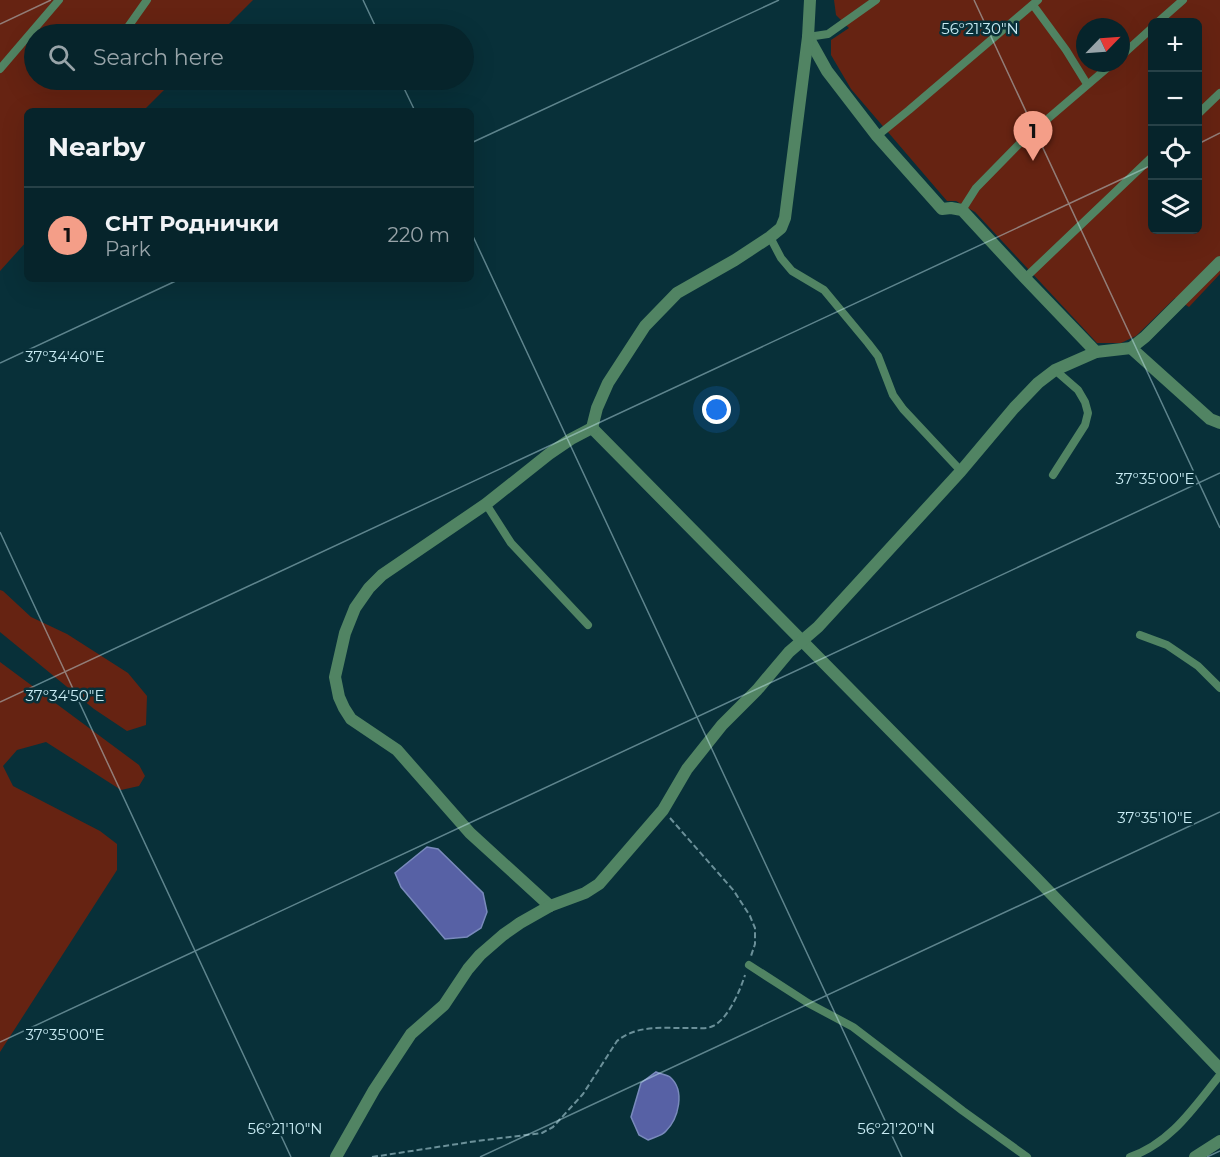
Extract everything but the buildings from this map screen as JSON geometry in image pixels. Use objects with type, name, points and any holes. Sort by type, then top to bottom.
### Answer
[{"type":"street","points":[[550,906],[470,832],[397,750],[351,719],[339,697],[335,677],[345,633],[355,608],[369,588],[382,575],[486,504],[549,454],[592,428],[597,408],[608,383],[645,326],[677,293],[735,260],[781,228],[785,218],[808,38],[810,0]]},
{"type":"street","points":[[808,38],[827,72],[877,135],[942,209],[962,210],[1096,352]]},
{"type":"street","points":[[336,1157],[374,1090],[411,1034],[444,1005],[480,955],[520,923],[550,906],[585,893],[599,884],[663,810],[687,768],[715,734],[758,690],[789,652],[818,627],[1038,383],[1055,370],[1096,352],[1131,348],[1145,337],[1220,262]]},
{"type":"street","points":[[1131,348],[1210,419],[1220,423]]},
{"type":"street","points":[[592,428],[1036,878],[1220,1069]]},
{"type":"street","points":[[1195,1157],[1220,1140]]},
{"type":"lane","points":[[38,24],[59,0]]},
{"type":"lane","points":[[130,24],[147,0]]},
{"type":"lane","points":[[808,38],[828,34],[876,0]]},
{"type":"lane","points":[[1163,18],[1183,0]]},
{"type":"lane","points":[[877,135],[1036,2],[1087,84]]},
{"type":"lane","points":[[1130,48],[1148,32]]},
{"type":"lane","points":[[0,69],[24,41]]},
{"type":"lane","points":[[962,210],[976,188],[1023,140],[1102,72]]},
{"type":"lane","points":[[1202,109],[1220,93]]},
{"type":"lane","points":[[1025,278],[1148,161]]},
{"type":"lane","points":[[770,237],[781,258],[792,271],[824,290],[868,343],[878,357],[893,395],[903,409],[961,471]]},
{"type":"lane","points":[[1053,475],[1085,425],[1088,413],[1078,390],[1055,370]]},
{"type":"lane","points":[[486,504],[511,543],[588,626]]},
{"type":"lane","points":[[1140,635],[1167,645],[1198,666],[1220,688]]},
{"type":"lane","points":[[749,964],[808,1003],[853,1027],[1027,1157]]},
{"type":"lane","points":[[1130,1157],[1164,1139],[1179,1126],[1220,1075]]},
{"type":"path","points":[[372,1157],[542,1133],[553,1127],[583,1094],[617,1041],[624,1035],[650,1028],[711,1028],[731,1008],[741,989],[755,944],[755,928],[734,891],[663,810]]},
{"type":"shaded area","points":[[0,0],[253,0],[229,24],[24,24],[24,90],[164,90],[146,108],[24,108],[24,244],[0,271]]},
{"type":"shaded area","points":[[834,0],[1220,0],[1220,274],[1189,307],[1175,298],[1136,336],[1121,343],[1097,343],[975,212],[956,201],[947,201],[851,89],[831,55],[831,40],[849,28],[836,15]]},
{"type":"shaded area","points":[[0,590],[31,617],[67,634],[128,673],[147,696],[146,725],[127,731],[94,709],[0,632]]},
{"type":"shaded area","points":[[0,662],[139,765],[145,776],[139,786],[121,790],[46,742],[17,750],[3,766],[13,786],[100,831],[117,844],[117,870],[0,1052]]},
{"type":"water","points":[[427,847],[438,849],[483,893],[487,912],[481,928],[467,937],[445,939],[401,887],[395,873]]},
{"type":"water","points":[[656,1072],[670,1077],[675,1083],[679,1097],[677,1112],[670,1126],[660,1135],[648,1140],[639,1135],[631,1117],[641,1083]]},
{"type":"place","name":"СНТ Роднички","points":[[1033,161]]}]
